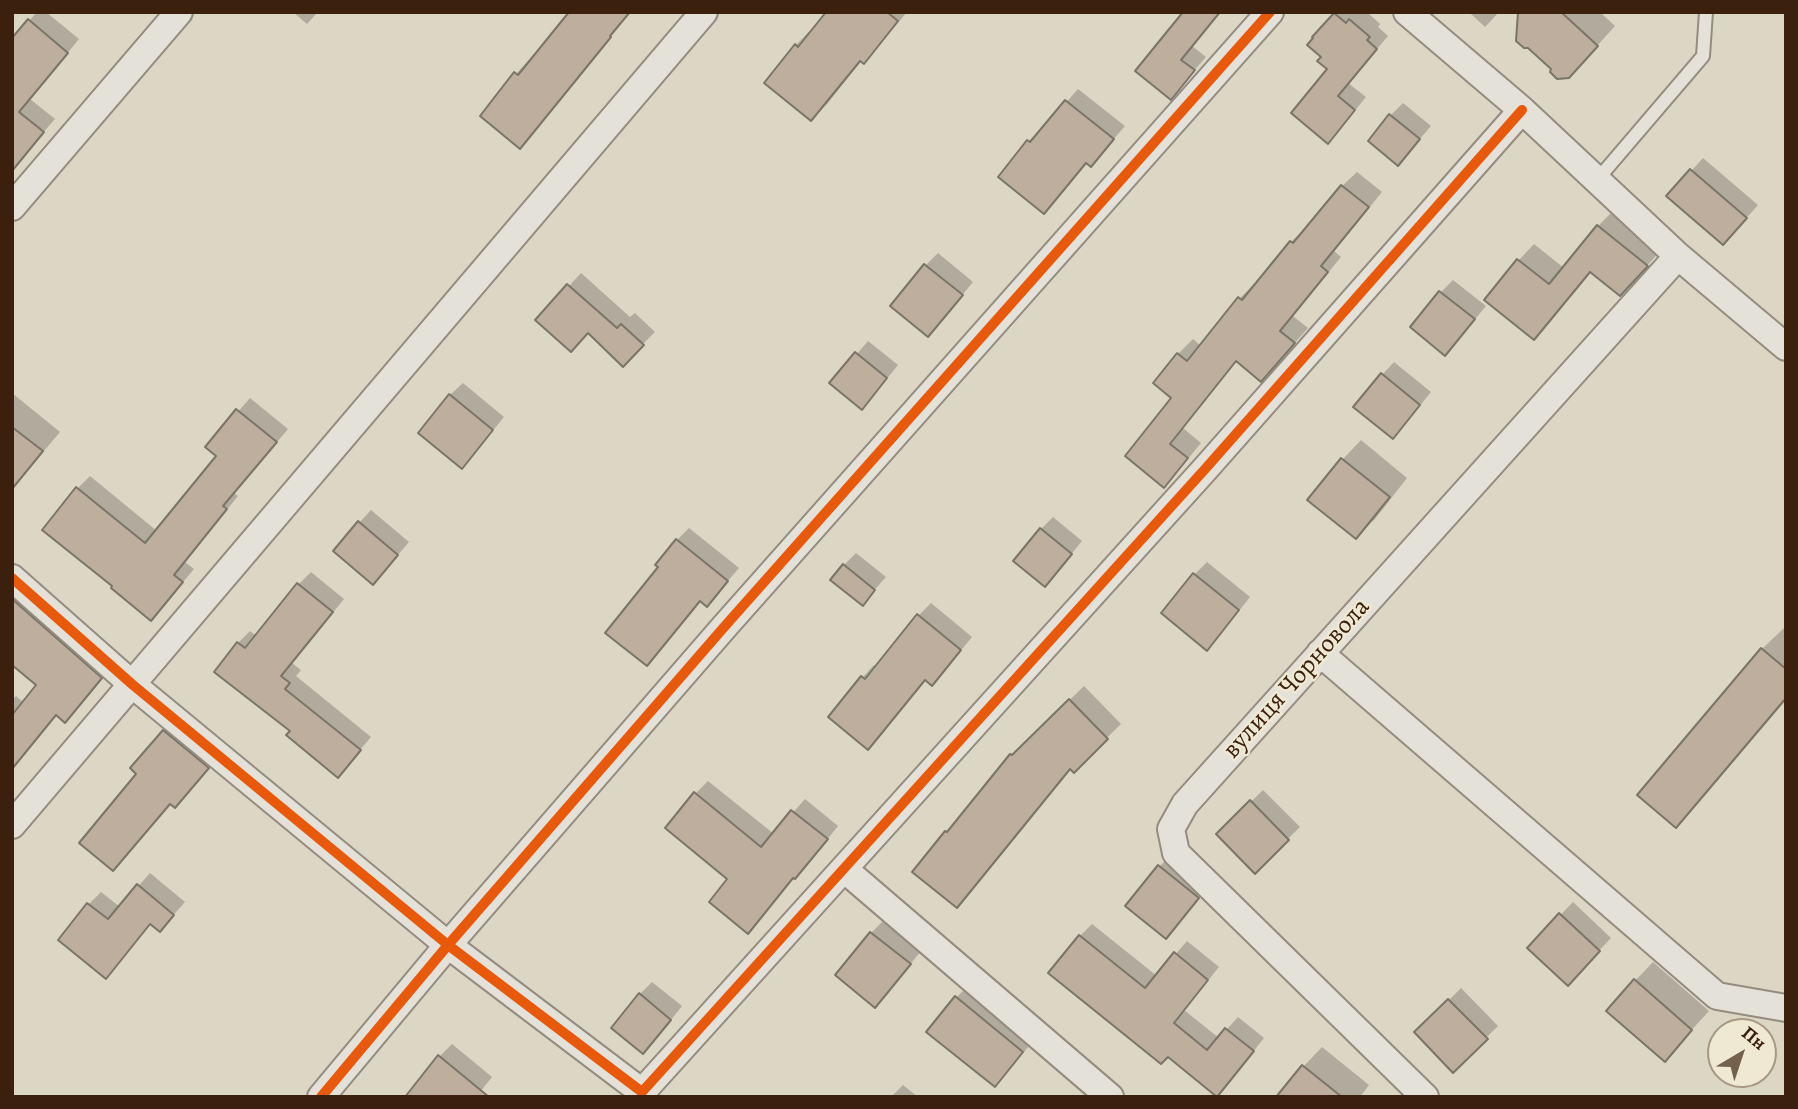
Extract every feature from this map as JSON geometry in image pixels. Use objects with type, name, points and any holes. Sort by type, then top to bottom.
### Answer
[{"type":"street","points":[[12,208],[179,12]]},
{"type":"street","points":[[12,825],[704,12]]},
{"type":"street","points":[[321,1097],[448,945],[725,626],[1270,12]]},
{"type":"street","points":[[1407,12],[1522,110],[1678,256],[1786,347]]},
{"type":"street","points":[[12,578],[133,685],[448,945],[645,1094],[1206,468],[1522,110]]},
{"type":"street","name":"вулиця Чорновола","points":[[1425,1097],[1176,853],[1171,829],[1185,804],[1678,256]]},
{"type":"street","points":[[1320,653],[1717,996],[1786,1008]]},
{"type":"street","points":[[844,869],[1110,1097]]},
{"type":"lane","points":[[1597,180],[1703,55],[1706,12]]},
{"type":"building","points":[[569,12],[630,12],[520,149],[480,116],[514,72],[518,75]]},
{"type":"building","points":[[826,12],[887,12],[898,21],[864,64],[860,61],[811,121],[764,83],[795,44],[798,47]]},
{"type":"building","points":[[1183,12],[1220,12],[1181,60],[1195,70],[1171,100],[1135,71]]},
{"type":"building","points":[[1518,12],[1561,12],[1598,46],[1569,78],[1557,79],[1550,72],[1551,69],[1516,41]]},
{"type":"building","points":[[1334,13],[1346,23],[1349,19],[1370,37],[1367,40],[1377,49],[1338,96],[1355,110],[1328,144],[1291,113],[1327,69],[1317,61],[1321,57],[1307,45]]},
{"type":"building","points":[[28,19],[68,53],[19,112],[44,132],[12,171],[12,38]]},
{"type":"building","points":[[1065,100],[1114,139],[1091,167],[1086,163],[1044,214],[998,177],[1027,140],[1030,142]]},
{"type":"building","points":[[1389,114],[1420,139],[1398,166],[1368,141]]},
{"type":"building","points":[[1690,169],[1747,218],[1723,245],[1666,196]]},
{"type":"building","points":[[1341,185],[1369,207],[1321,266],[1328,272],[1280,331],[1295,343],[1261,382],[1236,361],[1170,444],[1188,458],[1164,488],[1125,456],[1171,398],[1153,383],[1177,353],[1187,361],[1238,297],[1242,300],[1290,241],[1293,243]]},
{"type":"building","points":[[1597,225],[1648,266],[1620,296],[1590,272],[1534,340],[1484,300],[1517,259],[1549,284]]},
{"type":"building","points":[[924,264],[963,295],[928,337],[890,306]]},
{"type":"building","points":[[567,284],[617,328],[621,324],[644,345],[623,367],[588,333],[571,352],[535,320]]},
{"type":"building","points":[[1439,291],[1475,319],[1445,356],[1410,327]]},
{"type":"building","points":[[855,352],[887,378],[862,410],[829,383]]},
{"type":"building","points":[[1381,373],[1420,405],[1393,439],[1353,407]]},
{"type":"building","points":[[449,394],[493,430],[462,469],[418,433]]},
{"type":"building","points":[[236,409],[277,442],[223,506],[227,509],[174,575],[183,582],[151,621],[42,530],[76,487],[145,543],[216,456],[205,447]]},
{"type":"building","points":[[12,427],[43,451],[12,489]]},
{"type":"building","points":[[1341,458],[1390,497],[1356,539],[1307,500]]},
{"type":"building","points":[[358,521],[398,555],[373,585],[333,551]]},
{"type":"building","points":[[1040,528],[1072,554],[1045,587],[1013,561]]},
{"type":"building","points":[[676,539],[728,581],[707,607],[700,601],[647,666],[605,633],[658,567],[655,565]]},
{"type":"building","points":[[843,564],[875,590],[863,606],[830,580]]},
{"type":"building","points":[[1193,573],[1239,610],[1207,651],[1161,613]]},
{"type":"building","points":[[297,583],[333,612],[281,676],[290,683],[285,689],[361,750],[338,778],[286,735],[290,731],[214,672],[237,642],[245,648]]},
{"type":"building","points":[[12,599],[102,678],[65,723],[56,715],[12,769],[12,715],[36,685],[12,665]]},
{"type":"building","points":[[917,614],[961,650],[932,686],[925,680],[868,750],[828,717],[861,676],[865,679]]},
{"type":"building","points":[[1761,648],[1786,669],[1786,698],[1676,828],[1637,795]]},
{"type":"building","points":[[1069,699],[1108,739],[1074,773],[1070,769],[957,908],[912,872],[1010,754]]},
{"type":"building","points":[[163,730],[209,768],[175,808],[170,804],[113,871],[79,843],[136,774],[130,768]]},
{"type":"building","points":[[694,792],[761,847],[791,810],[828,839],[748,934],[709,902],[727,879],[665,828]]},
{"type":"building","points":[[1250,800],[1289,840],[1255,874],[1216,834]]},
{"type":"building","points":[[1158,865],[1199,898],[1166,939],[1125,906]]},
{"type":"building","points":[[137,884],[174,915],[160,932],[150,924],[106,979],[58,940],[87,903],[108,919]]},
{"type":"building","points":[[1559,913],[1600,951],[1568,986],[1527,948]]},
{"type":"building","points":[[870,932],[911,964],[875,1008],[835,975]]},
{"type":"building","points":[[1079,935],[1145,988],[1174,952],[1208,980],[1174,1023],[1207,1050],[1225,1028],[1254,1051],[1217,1097],[1168,1057],[1161,1064],[1048,973]]},
{"type":"building","points":[[1634,979],[1692,1030],[1665,1062],[1606,1011]]},
{"type":"building","points":[[639,993],[671,1020],[643,1054],[611,1028]]},
{"type":"building","points":[[955,996],[1023,1052],[995,1087],[926,1032]]},
{"type":"building","points":[[1448,999],[1488,1039],[1453,1073],[1414,1032]]},
{"type":"building","points":[[438,1055],[489,1097],[405,1097]]},
{"type":"building","points":[[1302,1065],[1342,1097],[1276,1097]]},
{"type":"cycle path","points":[[321,1097],[448,945],[725,626],[1270,12]]},
{"type":"cycle path","points":[[12,578],[133,685],[448,945],[642,1092],[1206,468],[1522,110]]}]
